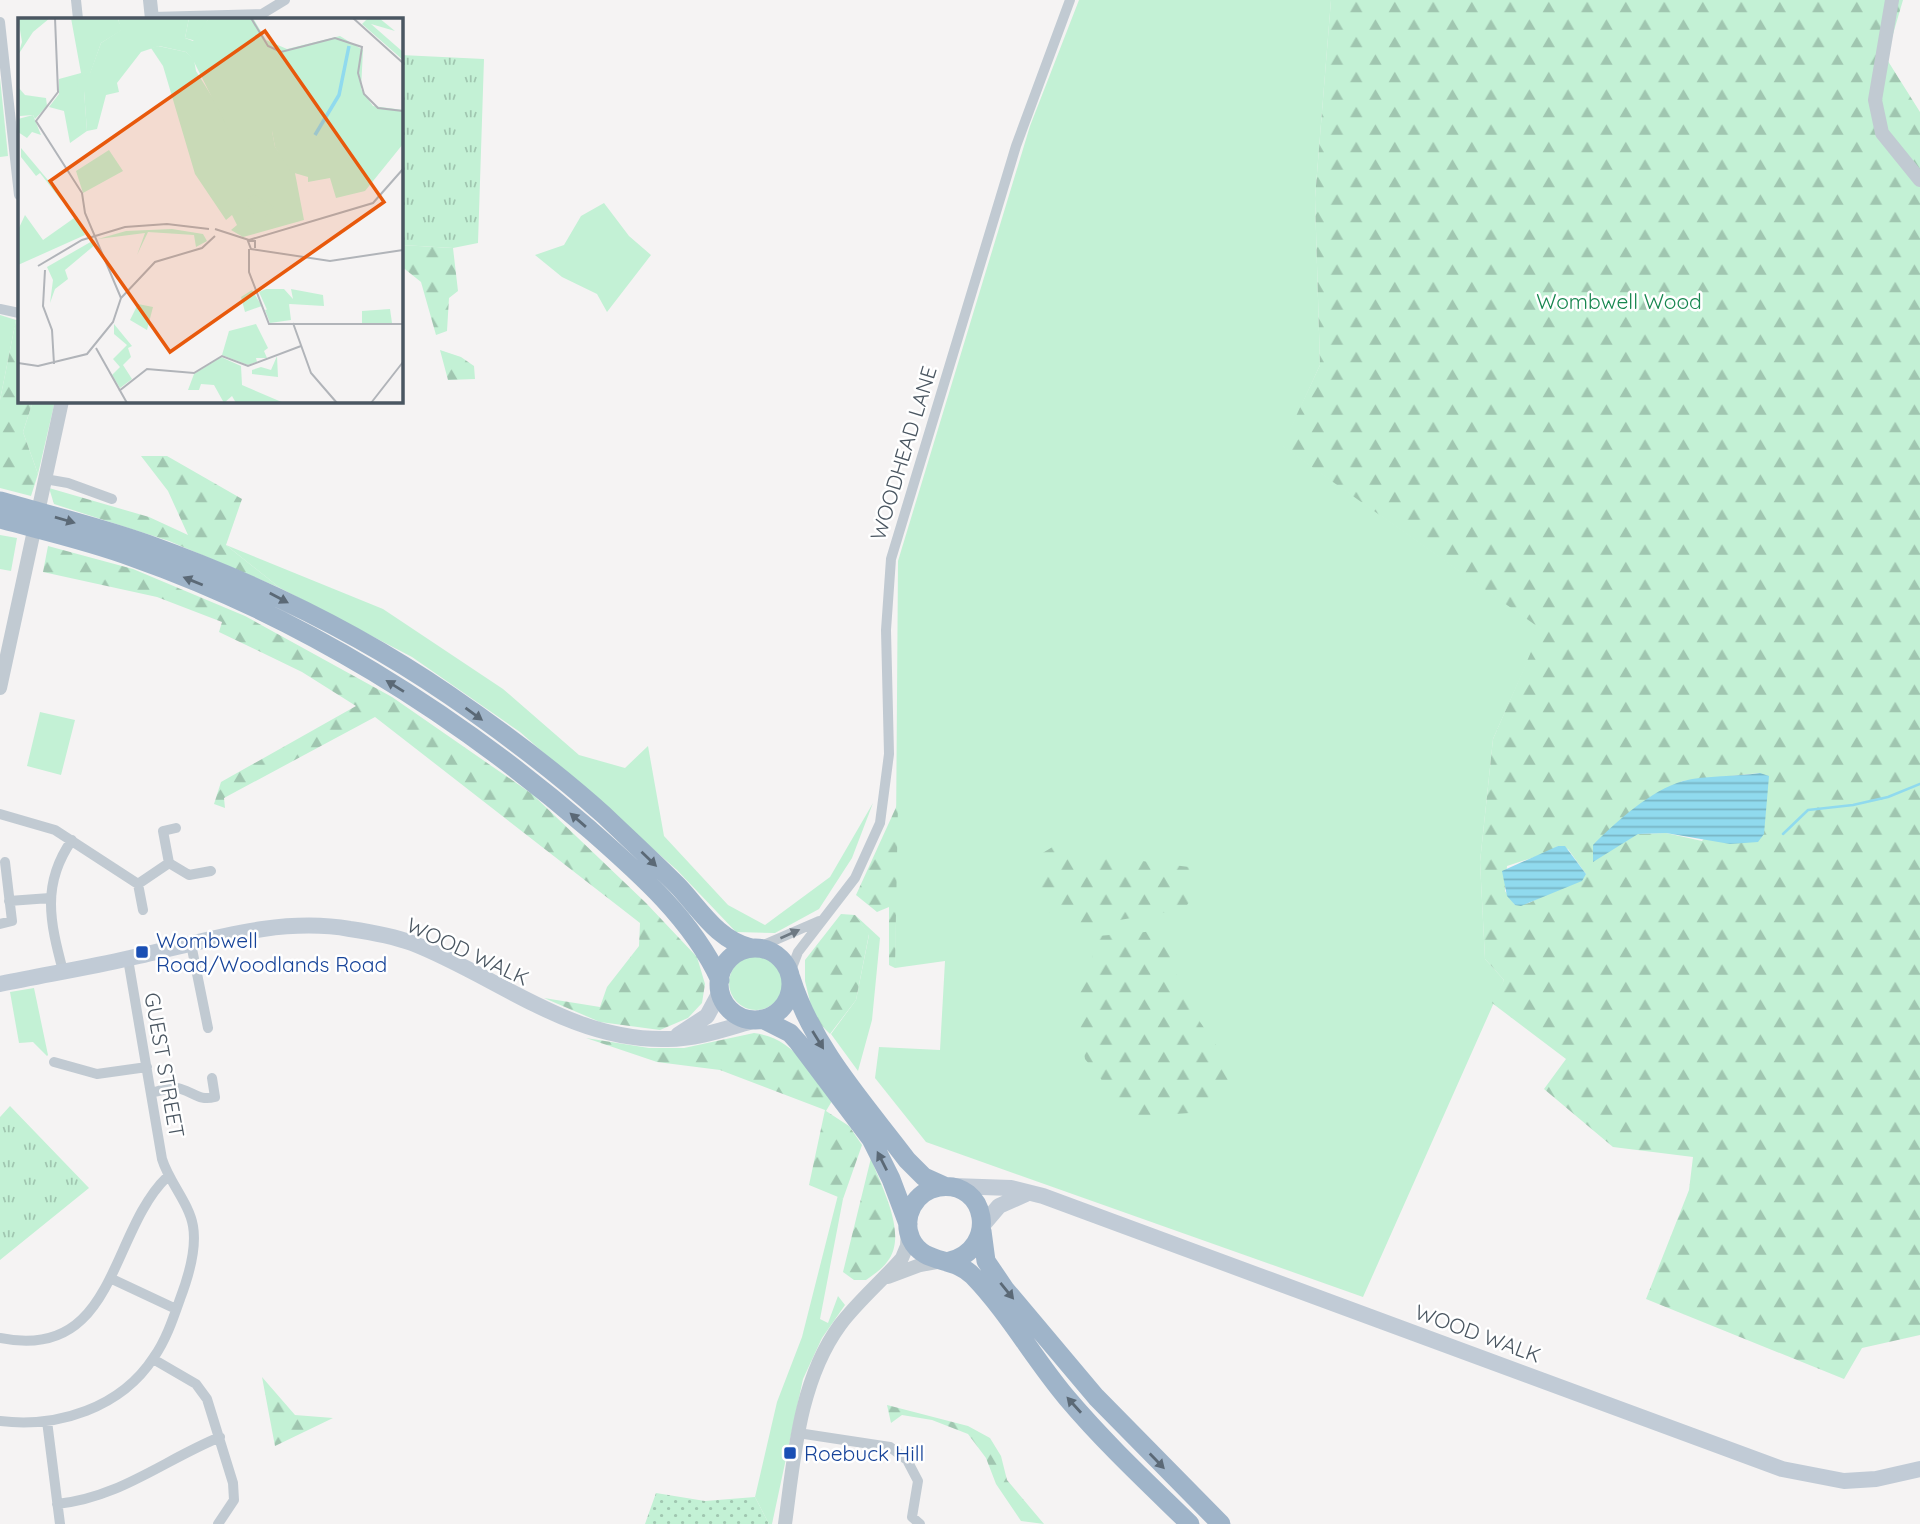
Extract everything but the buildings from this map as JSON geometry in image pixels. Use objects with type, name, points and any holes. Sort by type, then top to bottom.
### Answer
[{"type":"highway","points":[[0,500],[145,544],[259,587],[360,642],[447,694],[523,748],[602,814],[677,885],[718,932],[734,944],[774,953],[790,975],[801,1010],[817,1040],[907,1160],[924,1177],[974,1200],[982,1228],[986,1261],[1005,1289],[1096,1397],[1221,1524]]},
{"type":"highway","points":[[0,519],[131,556],[240,600],[351,658],[459,726],[547,793],[622,858],[698,939],[720,986],[724,1001],[737,1015],[759,1019],[790,1033],[798,1042],[871,1139],[891,1179],[920,1252],[948,1261],[972,1275],[1068,1398],[1190,1524]]},
{"type":"highway","points":[[720,986],[730,958],[754,948]]},
{"type":"highway","points":[[759,1019],[782,1009],[791,989],[790,975]]},
{"type":"highway","points":[[908,1226],[911,1208],[921,1195],[947,1186]]},
{"type":"highway","points":[[948,1261],[971,1250],[982,1228]]},
{"type":"main road","name":"WOOD WALK","points":[[0,984],[128,959],[215,937],[290,926],[348,928],[411,943],[519,998],[587,1028],[632,1037],[666,1040],[693,1037],[759,1019]]},
{"type":"main road","points":[[666,1040],[695,1026],[706,1016],[720,986]]},
{"type":"main road","name":"WOOD WALK","points":[[947,1186],[1011,1188],[1056,1201],[1782,1469],[1844,1481],[1876,1479],[1920,1469]]},
{"type":"main road","points":[[982,1228],[999,1206],[1026,1194]]},
{"type":"street","points":[[76,0],[78,18]]},
{"type":"street","points":[[150,0],[152,18],[262,14],[285,0]]},
{"type":"street","name":"WOODHEAD LANE","points":[[790,975],[798,952],[822,919],[837,905],[855,878],[880,823],[889,754],[886,631],[891,559],[1016,146],[1070,0]]},
{"type":"street","points":[[1892,0],[1875,100],[1882,133],[1920,180]]},
{"type":"street","points":[[0,22],[18,186]]},
{"type":"street","points":[[0,309],[18,313]]},
{"type":"street","points":[[0,688],[62,402]]},
{"type":"street","points":[[46,479],[68,483],[112,499]]},
{"type":"street","points":[[0,814],[55,830],[138,884],[142,910]]},
{"type":"street","points":[[176,828],[163,831],[169,863],[189,875],[211,871]]},
{"type":"street","points":[[63,971],[50,898],[51,880],[72,840]]},
{"type":"street","points":[[0,924],[12,922],[5,862]]},
{"type":"street","points":[[138,884],[169,863]]},
{"type":"street","points":[[9,901],[50,898]]},
{"type":"street","name":"WOODHEAD LANE","points":[[754,948],[822,919]]},
{"type":"street","points":[[191,944],[208,1028]]},
{"type":"street","name":"GUEST STREET","points":[[0,1421],[47,1421],[73,1416],[120,1393],[153,1359],[176,1309],[190,1266],[193,1226],[167,1177],[128,959]]},
{"type":"street","points":[[54,1062],[97,1074],[147,1067]]},
{"type":"street","points":[[151,1093],[180,1088],[200,1099],[212,1098],[215,1097],[212,1078]]},
{"type":"street","points":[[0,1338],[31,1341],[52,1337],[84,1317],[112,1279],[131,1232],[167,1177]]},
{"type":"street","points":[[785,1524],[798,1433],[812,1381],[839,1326],[905,1253],[908,1226]]},
{"type":"street","points":[[884,1279],[920,1265],[948,1261]]},
{"type":"street","points":[[112,1279],[176,1309]]},
{"type":"street","points":[[153,1359],[196,1384],[207,1399],[233,1483],[234,1500],[218,1524]]},
{"type":"street","points":[[47,1421],[60,1524]]},
{"type":"street","points":[[798,1433],[890,1447],[907,1460],[918,1482],[912,1517],[920,1524]]},
{"type":"street","points":[[57,1504],[80,1502],[111,1492],[145,1477],[187,1451],[220,1437]]},
{"type":"green space","points":[[1079,0],[1331,0],[1315,198],[1320,365],[1283,446],[1542,629],[1493,739],[1480,862],[1485,959],[1504,980],[1363,1297],[926,1142],[875,1078],[879,1047],[940,1050],[945,961],[895,968],[898,561],[1030,126]]},
{"type":"green space","name":"Wombwell Wood","points":[[1331,0],[1903,0],[1886,58],[1920,112],[1920,1335],[1862,1348],[1844,1379],[1646,1299],[1689,1190],[1693,1157],[1613,1147],[1544,1089],[1566,1059],[1492,1003],[1504,980],[1485,959],[1480,862],[1493,739],[1541,629],[1282,446],[1320,365],[1315,198]],"holes":[[[1760,773],[1702,841],[1666,833],[1637,834],[1593,861],[1682,781]],[[1558,846],[1568,849],[1586,874],[1529,903],[1515,905],[1505,891],[1507,866],[1547,853]]]},
{"type":"green space","points":[[402,55],[484,59],[478,243],[453,248],[402,245]]},
{"type":"green space","points":[[0,78],[8,156],[0,157]]},
{"type":"green space","points":[[604,203],[629,236],[651,255],[607,312],[597,294],[562,277],[535,255],[564,245],[581,216]]},
{"type":"green space","points":[[402,245],[453,248],[458,291],[449,298],[447,331],[436,335],[421,282],[402,267]]},
{"type":"green space","points":[[0,315],[16,320],[0,400]]},
{"type":"green space","points":[[18,320],[18,402],[33,402],[23,432],[38,474],[31,496],[0,488],[0,400]]},
{"type":"green space","points":[[440,350],[461,357],[474,366],[475,379],[448,380]]},
{"type":"green space","points":[[33,402],[55,402],[38,474],[23,432]]},
{"type":"green space","points":[[141,456],[167,456],[242,499],[226,545],[280,588],[169,541],[54,504],[49,488],[149,517],[188,535],[168,491]]},
{"type":"green space","points":[[0,535],[17,538],[11,571],[0,569]]},
{"type":"green space","points":[[226,545],[383,609],[503,689],[579,755],[625,768],[648,746],[664,836],[728,905],[765,925],[830,877],[873,803],[852,858],[819,909],[775,933],[736,932],[677,870],[520,732],[412,657],[280,588]]},
{"type":"green space","points":[[48,546],[133,569],[245,616],[392,697],[532,794],[646,903],[697,957],[705,984],[702,1003],[688,1018],[660,1030],[600,1022],[544,998],[600,1007],[607,987],[639,946],[640,923],[375,717],[224,798],[225,808],[214,804],[221,782],[356,706],[302,672],[219,632],[222,622],[157,597],[43,572]]},
{"type":"green space","points":[[40,712],[75,720],[61,775],[27,766]]},
{"type":"green space","points":[[898,803],[895,968],[889,965],[889,907],[877,912],[856,895]]},
{"type":"green space","points":[[1059,843],[1072,852],[1189,867],[1196,893],[1184,909],[1061,930],[1040,897],[1036,857]]},
{"type":"green space","points":[[841,914],[855,915],[869,934],[856,1000],[830,1034],[814,1018],[805,981],[805,960]]},
{"type":"green space","points":[[855,915],[880,938],[872,1020],[858,1071],[831,1034],[856,1000],[869,935]]},
{"type":"green space","points":[[1168,930],[1180,993],[1218,1048],[1235,1093],[1204,1112],[1131,1117],[1085,1059],[1080,1026],[1080,985],[1093,957],[1086,937]]},
{"type":"green space","points":[[756,956],[775,964],[783,983],[775,1002],[756,1010],[737,1002],[729,983],[737,964]]},
{"type":"green space","points":[[34,988],[47,1056],[33,1042],[19,1043],[10,992]]},
{"type":"green space","points":[[754,1033],[780,1042],[800,1058],[832,1101],[826,1111],[849,1126],[862,1145],[843,1199],[809,1185],[825,1110],[720,1070],[657,1062],[586,1038],[649,1048],[684,1048]]},
{"type":"green space","points":[[10,1106],[89,1188],[0,1260],[0,1117]]},
{"type":"green space","points":[[871,1158],[891,1211],[895,1238],[893,1251],[883,1267],[866,1280],[854,1280],[843,1272]]},
{"type":"green space","points":[[838,1195],[843,1199],[820,1319],[828,1323],[838,1296],[845,1305],[822,1338],[803,1379],[772,1524],[769,1524],[755,1497],[777,1402],[802,1337]]},
{"type":"green space","points":[[262,1377],[295,1415],[333,1418],[275,1446]]},
{"type":"green space","points":[[887,1405],[968,1426],[990,1438],[1001,1456],[1007,1480],[1044,1524],[1021,1521],[996,1484],[986,1458],[968,1434],[932,1420],[902,1415],[891,1423]]},
{"type":"green space","points":[[656,1493],[705,1501],[755,1497],[769,1524],[645,1524]]},
{"type":"water","points":[[1760,773],[1769,776],[1764,834],[1758,842],[1730,844],[1666,833],[1638,834],[1593,862],[1593,845],[1623,817],[1671,785],[1692,779]]},
{"type":"water","points":[[1558,846],[1565,846],[1586,874],[1582,881],[1521,906],[1515,905],[1507,896],[1502,871]]},
{"type":"waterway","points":[[1783,834],[1808,810],[1853,805],[1888,797],[1920,784]]},
{"type":"place","name":"Wombwell Road/Woodlands Road","points":[[142,952]]},
{"type":"place","name":"Roebuck Hill","points":[[790,1453]]}]
